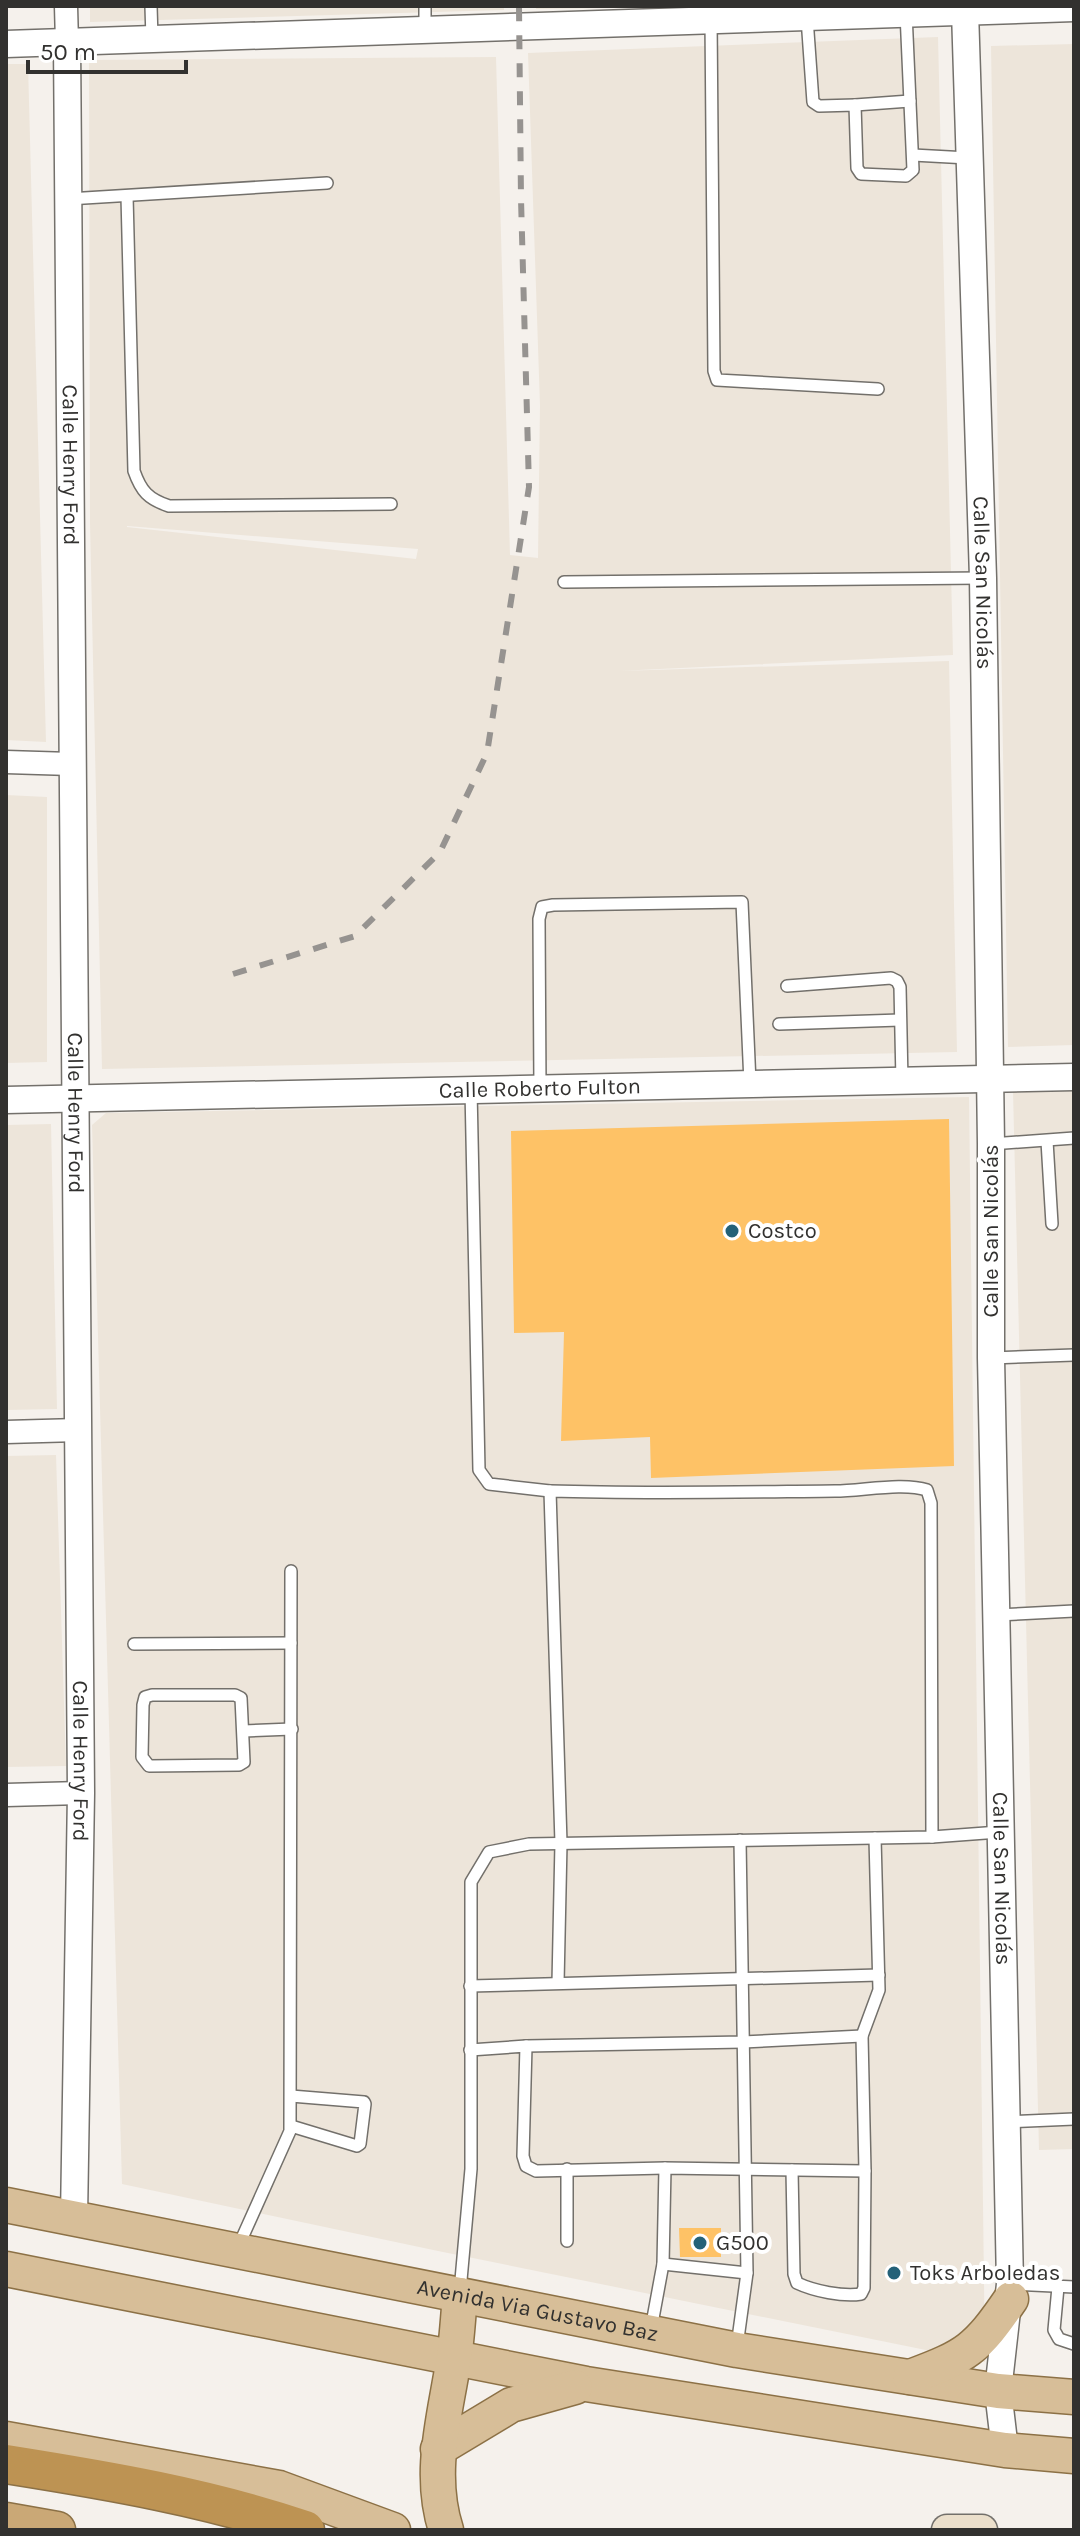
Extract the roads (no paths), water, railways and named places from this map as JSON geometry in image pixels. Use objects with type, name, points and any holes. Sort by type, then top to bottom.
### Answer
[{"type":"highway","points":[[6,2464],[166,2492],[253,2513],[305,2530]]},
{"type":"highway","points":[[6,2521],[57,2530]]},
{"type":"main road","name":"Avenida Via Gustavo Baz","points":[[6,2205],[737,2350],[907,2379],[1074,2397]]},
{"type":"main road","points":[[6,2269],[586,2384],[1005,2450],[1074,2456]]},
{"type":"main road","points":[[907,2379],[953,2361],[969,2350],[985,2336],[1010,2291]]},
{"type":"main road","points":[[446,2530],[437,2495],[438,2449],[454,2360],[460,2295]]},
{"type":"main road","points":[[438,2449],[511,2405],[586,2384]]},
{"type":"main road","points":[[6,2439],[279,2488],[393,2530]]},
{"type":"main road","points":[[947,2530],[982,2530]]},
{"type":"street","name":"Calle Henry Ford","points":[[66,6],[81,1793],[74,2218]]},
{"type":"street","points":[[6,44],[152,40],[425,18],[711,19],[965,11],[1003,7],[1074,8]]},
{"type":"street","name":"Calle San Nicolás","points":[[965,11],[983,578],[991,1079],[991,1358],[1010,2291],[998,2391],[1005,2450]]},
{"type":"street","points":[[6,762],[71,764]]},
{"type":"street","name":"Calle Roberto Fulton","points":[[6,1100],[1074,1077]]},
{"type":"street","points":[[6,1432],[78,1430]]},
{"type":"street","points":[[6,1795],[81,1793]]},
{"type":"lane","points":[[151,6],[152,40]]},
{"type":"lane","points":[[855,105],[857,168],[861,174],[912,174],[906,12]]},
{"type":"lane","points":[[807,17],[813,102],[819,106],[910,101]]},
{"type":"lane","points":[[711,19],[714,371],[717,380],[878,389]]},
{"type":"lane","points":[[913,155],[972,158]]},
{"type":"lane","points":[[68,200],[327,183]]},
{"type":"lane","points":[[127,196],[134,471],[140,488],[152,500],[169,506],[391,504]]},
{"type":"lane","points":[[564,582],[983,578]]},
{"type":"lane","points":[[540,1089],[539,919],[542,907],[569,904],[742,902],[750,1084]]},
{"type":"lane","points":[[787,986],[891,978],[897,981],[900,987],[902,1081]]},
{"type":"lane","points":[[779,1024],[900,1020]]},
{"type":"lane","points":[[471,1090],[479,1470],[489,1484],[550,1491],[867,1491],[916,1487],[927,1490],[931,1503],[932,1837]]},
{"type":"lane","points":[[991,1144],[1074,1138]]},
{"type":"lane","points":[[1047,1141],[1052,1224]]},
{"type":"lane","points":[[991,1358],[1074,1355]]},
{"type":"lane","points":[[550,1491],[561,1843],[558,1983]]},
{"type":"lane","points":[[236,2251],[291,2126],[291,1571]]},
{"type":"lane","points":[[997,1615],[1074,1611]]},
{"type":"lane","points":[[134,1644],[291,1643]]},
{"type":"lane","points":[[152,1695],[235,1695],[241,1698],[244,1731],[244,1762],[239,1765],[149,1766],[142,1757],[143,1705],[145,1697],[152,1695]]},
{"type":"lane","points":[[244,1731],[292,1729]]},
{"type":"lane","points":[[460,2295],[471,2169],[471,1882],[489,1852],[529,1844],[932,1837],[999,1832]]},
{"type":"lane","points":[[792,2170],[794,2274],[797,2283],[806,2287],[861,2294],[864,2288],[865,2171],[862,2036],[879,1990],[875,1838]]},
{"type":"lane","points":[[737,2350],[747,2273],[740,1840]]},
{"type":"lane","points":[[470,1986],[879,1975]]},
{"type":"lane","points":[[470,2050],[862,2036]]},
{"type":"lane","points":[[526,2046],[523,2156],[526,2166],[536,2171],[665,2168],[865,2171]]},
{"type":"lane","points":[[291,2096],[365,2104],[360,2144],[357,2146],[291,2126]]},
{"type":"lane","points":[[1007,2122],[1074,2119]]},
{"type":"lane","points":[[650,2333],[663,2264],[665,2168]]},
{"type":"lane","points":[[567,2169],[567,2241]]},
{"type":"lane","points":[[663,2264],[747,2273]]},
{"type":"lane","points":[[1058,2287],[1054,2330],[1059,2339],[1074,2344]]},
{"type":"lane","points":[[1010,2291],[1074,2287]]},
{"type":"railway","points":[[233,974],[355,936],[440,852],[487,753],[529,487],[519,6]]},
{"type":"place","name":"Costco","points":[[732,1231]]},
{"type":"place","name":"G500","points":[[700,2243]]},
{"type":"place","name":"Toks Arboledas","points":[[894,2273]]}]
